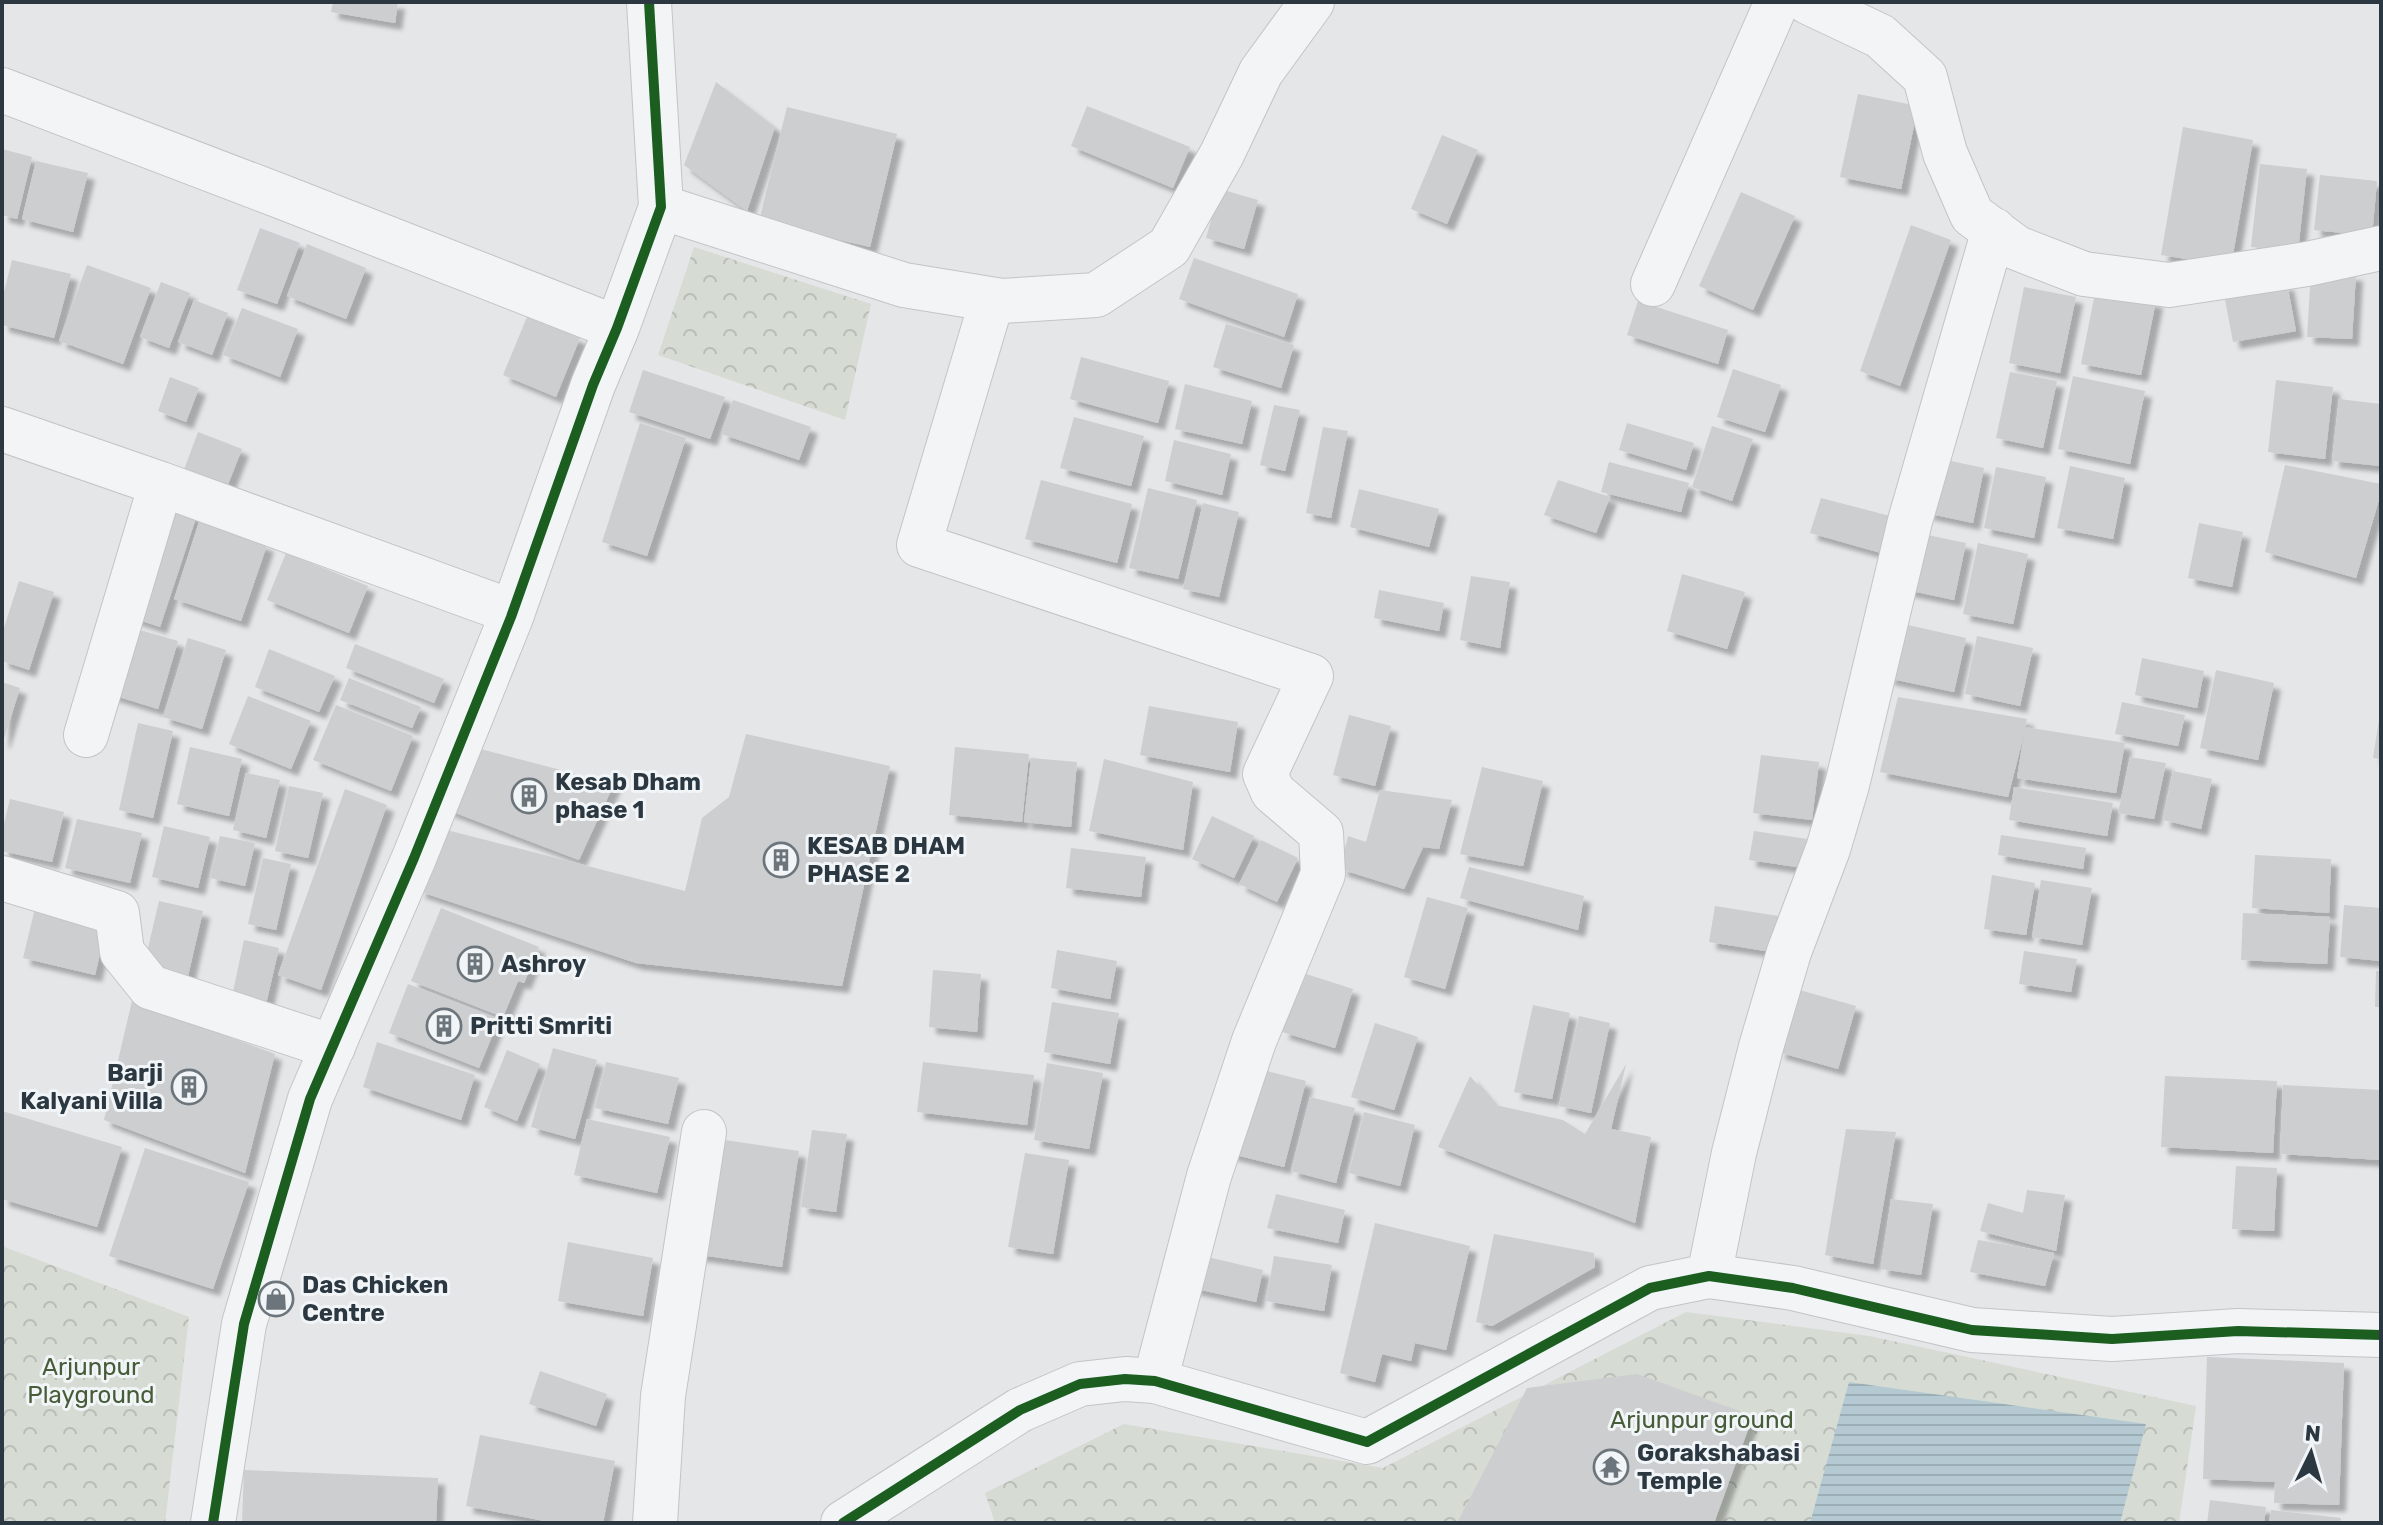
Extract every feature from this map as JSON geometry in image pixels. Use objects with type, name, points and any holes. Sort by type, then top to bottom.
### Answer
[{"type":"street","points":[[213,1523],[244,1324],[310,1099],[414,858],[513,612],[593,385],[661,207],[649,2]]},
{"type":"street","points":[[661,207],[904,285],[1002,301],[1096,295],[1169,247],[1222,154],[1261,72],[1312,2]]},
{"type":"street","points":[[1653,284],[1777,2]]},
{"type":"street","points":[[1808,2],[1880,36],[1925,77],[1945,153],[1972,215],[2017,248],[2084,274],[2169,285],[2307,264],[2381,248]]},
{"type":"street","points":[[2,90],[617,328]]},
{"type":"street","points":[[1709,1276],[1734,1153],[1761,1047],[1789,952],[1828,849],[1843,798],[1910,521],[1994,230]]},
{"type":"street","points":[[992,300],[919,545],[1311,676],[1265,774],[1273,792],[1321,833],[1323,874],[1254,1041],[1214,1161],[1155,1381]]},
{"type":"street","points":[[2,429],[513,612]]},
{"type":"street","points":[[86,735],[161,484]]},
{"type":"street","points":[[2,878],[117,913],[122,952],[150,987],[333,1047]]},
{"type":"street","points":[[655,1523],[663,1396],[704,1132]]},
{"type":"street","points":[[843,1523],[1020,1410],[1080,1384],[1125,1379],[1155,1381],[1367,1442],[1650,1288],[1709,1276],[1793,1288],[1972,1330],[2112,1339],[2238,1331],[2381,1335]]},
{"type":"green space","points":[[694,247],[871,304],[845,420],[658,355]]},
{"type":"green space","name":"Arjunpur Playground","points":[[2,1246],[189,1317],[165,1523],[2,1523]]},
{"type":"green space","name":"Arjunpur ground","points":[[1686,1312],[1869,1336],[2196,1406],[2179,1523],[995,1523],[985,1493],[1124,1424],[1383,1468]]},
{"type":"water","points":[[1849,1382],[2146,1424],[2120,1523],[1810,1523]]},
{"type":"building","points":[[333,2],[398,2],[395,23],[331,12]]},
{"type":"building","points":[[716,82],[775,127],[747,211],[684,165]]},
{"type":"building","points":[[1858,94],[1918,106],[1901,189],[1840,177]]},
{"type":"building","points":[[1087,106],[1190,147],[1173,188],[1071,146]]},
{"type":"building","points":[[787,107],[897,134],[870,247],[759,221]]},
{"type":"building","points":[[2183,127],[2253,140],[2231,266],[2161,255]]},
{"type":"building","points":[[1442,135],[1478,150],[1447,224],[1411,209]]},
{"type":"building","points":[[2,149],[32,157],[17,219],[2,215]]},
{"type":"building","points":[[36,161],[88,173],[73,232],[22,219]]},
{"type":"building","points":[[2260,164],[2307,169],[2298,251],[2251,247]]},
{"type":"building","points":[[2320,175],[2377,181],[2372,236],[2314,230]]},
{"type":"building","points":[[1220,189],[1258,200],[1244,249],[1206,238]]},
{"type":"building","points":[[1741,192],[1795,216],[1753,310],[1699,286]]},
{"type":"building","points":[[1911,225],[1951,240],[1900,386],[1860,371]]},
{"type":"building","points":[[260,228],[300,243],[277,304],[237,290]]},
{"type":"building","points":[[307,244],[366,268],[346,319],[287,296]]},
{"type":"building","points":[[1194,258],[1298,294],[1284,337],[1179,299]]},
{"type":"building","points":[[12,260],[71,274],[54,338],[2,325],[2,300]]},
{"type":"building","points":[[87,265],[151,288],[123,364],[59,341]]},
{"type":"building","points":[[2311,271],[2356,274],[2352,339],[2307,337]]},
{"type":"building","points":[[161,282],[190,293],[169,348],[140,337]]},
{"type":"building","points":[[2287,283],[2296,331],[2233,342],[2224,294]]},
{"type":"building","points":[[2024,287],[2076,297],[2060,373],[2009,363]]},
{"type":"building","points":[[2096,288],[2156,301],[2141,375],[2081,364]]},
{"type":"building","points":[[194,300],[228,313],[212,355],[178,342]]},
{"type":"building","points":[[1638,301],[1728,330],[1718,364],[1627,335]]},
{"type":"building","points":[[242,308],[298,329],[280,377],[223,355]]},
{"type":"building","points":[[527,317],[580,338],[556,397],[503,375]]},
{"type":"building","points":[[1226,324],[1294,345],[1281,388],[1213,367]]},
{"type":"building","points":[[1081,357],[1169,381],[1158,423],[1070,399]]},
{"type":"building","points":[[1733,369],[1781,385],[1765,432],[1717,417]]},
{"type":"building","points":[[643,370],[725,397],[710,439],[629,412]]},
{"type":"building","points":[[2010,372],[2057,381],[2043,448],[1996,438]]},
{"type":"building","points":[[2073,376],[2145,391],[2130,464],[2058,449]]},
{"type":"building","points":[[170,377],[199,388],[186,422],[158,411]]},
{"type":"building","points":[[2276,380],[2333,387],[2325,459],[2268,452]]},
{"type":"building","points":[[1185,384],[1252,401],[1242,444],[1175,429]]},
{"type":"building","points":[[2339,399],[2381,404],[2381,466],[2332,461]]},
{"type":"building","points":[[733,400],[811,427],[799,460],[721,434]]},
{"type":"building","points":[[1274,405],[1300,410],[1285,471],[1260,465]]},
{"type":"building","points":[[1074,417],[1144,436],[1131,486],[1060,468]]},
{"type":"building","points":[[640,423],[686,438],[647,556],[602,542]]},
{"type":"building","points":[[1627,423],[1694,443],[1686,470],[1619,450]]},
{"type":"building","points":[[1712,426],[1753,439],[1732,501],[1692,487]]},
{"type":"building","points":[[1323,427],[1348,431],[1331,518],[1306,513]]},
{"type":"building","points":[[198,432],[242,449],[225,492],[182,475]]},
{"type":"building","points":[[1174,440],[1231,454],[1222,495],[1165,481]]},
{"type":"building","points":[[1937,458],[1984,468],[1973,523],[1926,513]]},
{"type":"building","points":[[1609,462],[1689,483],[1681,512],[1601,492]]},
{"type":"building","points":[[2285,465],[2381,484],[2356,578],[2265,552]]},
{"type":"building","points":[[2070,466],[2125,478],[2113,539],[2057,528]]},
{"type":"building","points":[[1996,467],[2046,477],[2034,538],[1984,528]]},
{"type":"building","points":[[1041,480],[1132,504],[1117,563],[1025,539]]},
{"type":"building","points":[[1558,480],[1610,497],[1596,533],[1544,515]]},
{"type":"building","points":[[1148,488],[1197,500],[1178,579],[1129,568]]},
{"type":"building","points":[[1359,489],[1439,509],[1429,547],[1350,527]]},
{"type":"building","points":[[1821,498],[1898,518],[1888,555],[1810,533]]},
{"type":"building","points":[[1203,503],[1239,512],[1219,597],[1183,589]]},
{"type":"building","points":[[167,505],[197,515],[160,627],[130,617]]},
{"type":"building","points":[[199,522],[267,545],[241,621],[174,599]]},
{"type":"building","points":[[2199,523],[2243,532],[2232,587],[2188,578]]},
{"type":"building","points":[[1913,532],[1966,543],[1954,600],[1902,589]]},
{"type":"building","points":[[1978,543],[2028,554],[2013,624],[1963,614]]},
{"type":"building","points":[[286,553],[368,586],[349,633],[267,600]]},
{"type":"building","points":[[1682,574],[1745,592],[1727,649],[1667,631]]},
{"type":"building","points":[[1471,576],[1510,582],[1500,648],[1460,640]]},
{"type":"building","points":[[19,581],[54,592],[29,670],[2,661],[2,634]]},
{"type":"building","points":[[1379,590],[1444,603],[1439,631],[1374,618]]},
{"type":"building","points":[[1899,623],[1966,638],[1954,692],[1887,678]]},
{"type":"building","points":[[126,626],[178,641],[158,709],[106,693]]},
{"type":"building","points":[[1977,636],[2033,648],[2020,706],[1965,694]]},
{"type":"building","points":[[188,638],[226,650],[202,729],[163,717]]},
{"type":"building","points":[[355,644],[444,679],[434,703],[346,668]]},
{"type":"building","points":[[269,649],[335,676],[319,712],[255,687]]},
{"type":"building","points":[[2142,658],[2204,671],[2197,708],[2135,695]]},
{"type":"building","points":[[2216,670],[2274,683],[2258,760],[2200,748]]},
{"type":"building","points":[[349,678],[421,707],[412,728],[340,700]]},
{"type":"building","points":[[2,682],[20,688],[3,742],[2,742]]},
{"type":"building","points":[[248,696],[311,721],[291,769],[229,744]]},
{"type":"building","points":[[1898,697],[2027,719],[2025,727],[2125,743],[2116,793],[2017,778],[2024,734],[2008,797],[1880,772]]},
{"type":"building","points":[[2122,702],[2185,715],[2178,746],[2115,734]]},
{"type":"building","points":[[336,705],[413,736],[391,791],[313,760]]},
{"type":"building","points":[[1149,706],[1238,722],[1230,772],[1140,755]]},
{"type":"building","points":[[1349,715],[1391,726],[1375,786],[1333,775]]},
{"type":"building","points":[[2381,721],[2381,759],[2373,758]]},
{"type":"building","points":[[138,723],[173,731],[153,818],[119,810]]},
{"type":"building","name":"KESAB DHAM PHASE 2","points":[[746,734],[890,766],[842,986],[636,963],[418,891],[443,829],[685,891],[702,818],[729,797]]},
{"type":"building","points":[[190,747],[242,759],[229,816],[177,804]]},
{"type":"building","name":"Kesab Dham phase 1","points":[[473,747],[614,784],[579,860],[445,809]]},
{"type":"building","points":[[955,747],[1029,754],[1022,822],[949,815]]},
{"type":"building","points":[[1761,755],[1819,762],[1812,820],[1753,813]]},
{"type":"building","points":[[2130,757],[2166,763],[2154,819],[2118,813]]},
{"type":"building","points":[[1031,758],[1077,762],[1071,827],[1024,822]]},
{"type":"building","points":[[1104,759],[1193,782],[1183,850],[1089,831]]},
{"type":"building","points":[[1482,767],[1543,781],[1523,866],[1460,854]]},
{"type":"building","points":[[2173,771],[2212,779],[2201,829],[2163,820]]},
{"type":"building","points":[[246,773],[280,780],[266,838],[233,830]]},
{"type":"building","points":[[289,786],[323,793],[308,858],[275,851]]},
{"type":"building","points":[[2014,787],[2113,803],[2107,836],[2009,820]]},
{"type":"building","points":[[345,789],[387,805],[321,990],[278,975]]},
{"type":"building","points":[[1380,790],[1452,800],[1439,849],[1423,847],[1404,889],[1340,869],[1348,836],[1366,842]]},
{"type":"building","points":[[10,799],[64,812],[52,862],[2,851],[2,832]]},
{"type":"building","points":[[1212,816],[1254,836],[1234,878],[1192,859]]},
{"type":"building","points":[[77,819],[142,833],[130,883],[65,868]]},
{"type":"building","points":[[164,826],[210,837],[198,888],[152,877]]},
{"type":"building","points":[[1754,831],[1807,839],[1803,868],[1749,860]]},
{"type":"building","points":[[2001,835],[2086,848],[2083,869],[1998,855]]},
{"type":"building","points":[[220,836],[255,843],[245,886],[210,878]]},
{"type":"building","points":[[1261,840],[1298,858],[1277,902],[1239,884]]},
{"type":"building","points":[[1071,848],[1146,857],[1141,897],[1066,888]]},
{"type":"building","points":[[2255,855],[2331,859],[2329,913],[2252,908]]},
{"type":"building","points":[[263,858],[291,864],[276,930],[248,924]]},
{"type":"building","points":[[1469,867],[1584,896],[1578,930],[1460,898]]},
{"type":"building","points":[[1992,875],[2035,883],[2026,935],[1984,929]]},
{"type":"building","points":[[2041,880],[2092,888],[2082,945],[2032,937]]},
{"type":"building","points":[[1427,897],[1468,908],[1445,989],[1404,977]]},
{"type":"building","points":[[159,901],[203,911],[188,976],[144,965]]},
{"type":"building","points":[[36,904],[108,920],[95,975],[23,958]]},
{"type":"building","points":[[2344,905],[2381,908],[2381,961],[2340,957]]},
{"type":"building","points":[[1715,906],[1784,917],[1778,953],[1709,942]]},
{"type":"building","name":"Ashroy","points":[[441,908],[539,947],[524,983],[518,981],[503,1017],[411,981]]},
{"type":"building","points":[[2243,913],[2330,917],[2327,964],[2241,960]]},
{"type":"building","points":[[244,940],[279,948],[266,1004],[232,996]]},
{"type":"building","points":[[1057,950],[1117,961],[1110,999],[1051,988]]},
{"type":"building","points":[[2024,951],[2077,959],[2071,992],[2019,984]]},
{"type":"building","points":[[933,970],[981,974],[977,1032],[929,1027]]},
{"type":"building","points":[[2376,971],[2381,971],[2381,1007],[2375,1007]]},
{"type":"building","points":[[1300,972],[1353,989],[1335,1048],[1282,1032]]},
{"type":"building","name":"Pritti Smriti","points":[[408,984],[499,1019],[479,1068],[389,1033]]},
{"type":"building","points":[[1796,989],[1856,1006],[1838,1069],[1778,1052]]},
{"type":"building","name":"Barji Kalyani Villa","points":[[132,1001],[275,1054],[245,1173],[104,1120]]},
{"type":"building","points":[[1052,1002],[1119,1013],[1110,1064],[1044,1052]]},
{"type":"building","points":[[1533,1005],[1570,1013],[1552,1099],[1514,1092]]},
{"type":"building","points":[[1579,1016],[1610,1023],[1591,1113],[1559,1106]]},
{"type":"building","points":[[1375,1023],[1418,1037],[1394,1110],[1351,1097]]},
{"type":"building","points":[[377,1042],[475,1075],[461,1120],[363,1087]]},
{"type":"building","points":[[553,1048],[597,1060],[575,1139],[531,1127]]},
{"type":"building","points":[[507,1050],[540,1064],[517,1121],[484,1107]]},
{"type":"building","points":[[606,1062],[679,1078],[668,1124],[595,1108]]},
{"type":"building","points":[[923,1062],[1034,1075],[1027,1125],[917,1112]]},
{"type":"building","points":[[1047,1063],[1103,1073],[1089,1149],[1034,1140]]},
{"type":"building","points":[[1626,1064],[1611,1129],[1651,1137],[1635,1223],[1438,1147],[1470,1076],[1495,1105],[1563,1120],[1585,1134]]},
{"type":"building","points":[[1251,1067],[1306,1081],[1284,1167],[1228,1153]]},
{"type":"building","points":[[2165,1076],[2277,1081],[2273,1153],[2161,1147]]},
{"type":"building","points":[[2283,1085],[2381,1090],[2381,1160],[2280,1154]]},
{"type":"building","points":[[1310,1097],[1355,1108],[1336,1183],[1291,1171]]},
{"type":"building","points":[[2,1111],[122,1147],[97,1227],[2,1199]]},
{"type":"building","points":[[1364,1112],[1415,1125],[1400,1186],[1349,1173]]},
{"type":"building","points":[[587,1119],[670,1137],[657,1193],[574,1175]]},
{"type":"building","points":[[1846,1129],[1896,1132],[1873,1264],[1825,1255]]},
{"type":"building","points":[[812,1130],[847,1134],[836,1212],[801,1207]]},
{"type":"building","points":[[711,1138],[799,1151],[782,1267],[694,1254]]},
{"type":"building","points":[[145,1148],[249,1182],[213,1289],[109,1256]]},
{"type":"building","points":[[1025,1153],[1069,1160],[1053,1254],[1008,1247]]},
{"type":"building","points":[[2236,1166],[2277,1168],[2274,1231],[2232,1229]]},
{"type":"building","points":[[2027,1190],[2065,1195],[2056,1251],[1980,1231],[1988,1203],[2023,1213]]},
{"type":"building","points":[[1276,1194],[1345,1210],[1338,1243],[1267,1228]]},
{"type":"building","points":[[1891,1199],[1933,1204],[1921,1275],[1881,1269]]},
{"type":"building","points":[[1375,1223],[1470,1246],[1446,1350],[1415,1343],[1411,1361],[1382,1354],[1375,1382],[1340,1373]]},
{"type":"building","points":[[1494,1234],[1594,1253],[1595,1267],[1492,1326],[1476,1322]]},
{"type":"building","points":[[1978,1240],[2054,1253],[2045,1286],[1970,1272]]},
{"type":"building","points":[[568,1242],[653,1258],[643,1316],[558,1301]]},
{"type":"building","points":[[1199,1255],[1263,1270],[1256,1302],[1192,1288]]},
{"type":"building","points":[[1274,1256],[1332,1265],[1324,1311],[1266,1301]]},
{"type":"building","points":[[2207,1357],[2344,1363],[2339,1505],[2274,1503],[2275,1482],[2203,1479]]},
{"type":"building","points":[[540,1371],[607,1394],[596,1426],[529,1404]]},
{"type":"building","name":"Gorakshabasi Temple","points":[[1637,1374],[1753,1416],[1714,1523],[1457,1523],[1527,1388]]},
{"type":"building","points":[[480,1435],[615,1461],[603,1523],[555,1523],[466,1506]]},
{"type":"building","points":[[244,1470],[438,1478],[436,1523],[242,1523]]},
{"type":"building","points":[[2210,1500],[2266,1507],[2264,1523],[2207,1523]]},
{"type":"building","points":[[2271,1510],[2341,1518],[2340,1523],[2269,1523]]},
{"type":"cycle path","points":[[213,1523],[244,1324],[310,1099],[414,858],[511,617],[593,385],[661,207],[649,2]]},
{"type":"cycle path","points":[[843,1523],[1020,1410],[1080,1384],[1125,1379],[1155,1381],[1367,1442],[1650,1288],[1709,1276],[1793,1288],[1972,1330],[2112,1339],[2238,1331],[2381,1335]]},
{"type":"place","name":"Kesab Dham phase 1","points":[[529,796]]},
{"type":"place","name":"KESAB DHAM PHASE 2","points":[[781,860]]},
{"type":"place","name":"Ashroy","points":[[475,964]]},
{"type":"place","name":"Pritti Smriti","points":[[444,1026]]},
{"type":"place","name":"Barji Kalyani Villa","points":[[189,1087]]},
{"type":"place","name":"Das Chicken Centre","points":[[276,1299]]},
{"type":"place","name":"Gorakshabasi Temple","points":[[1611,1467]]}]
